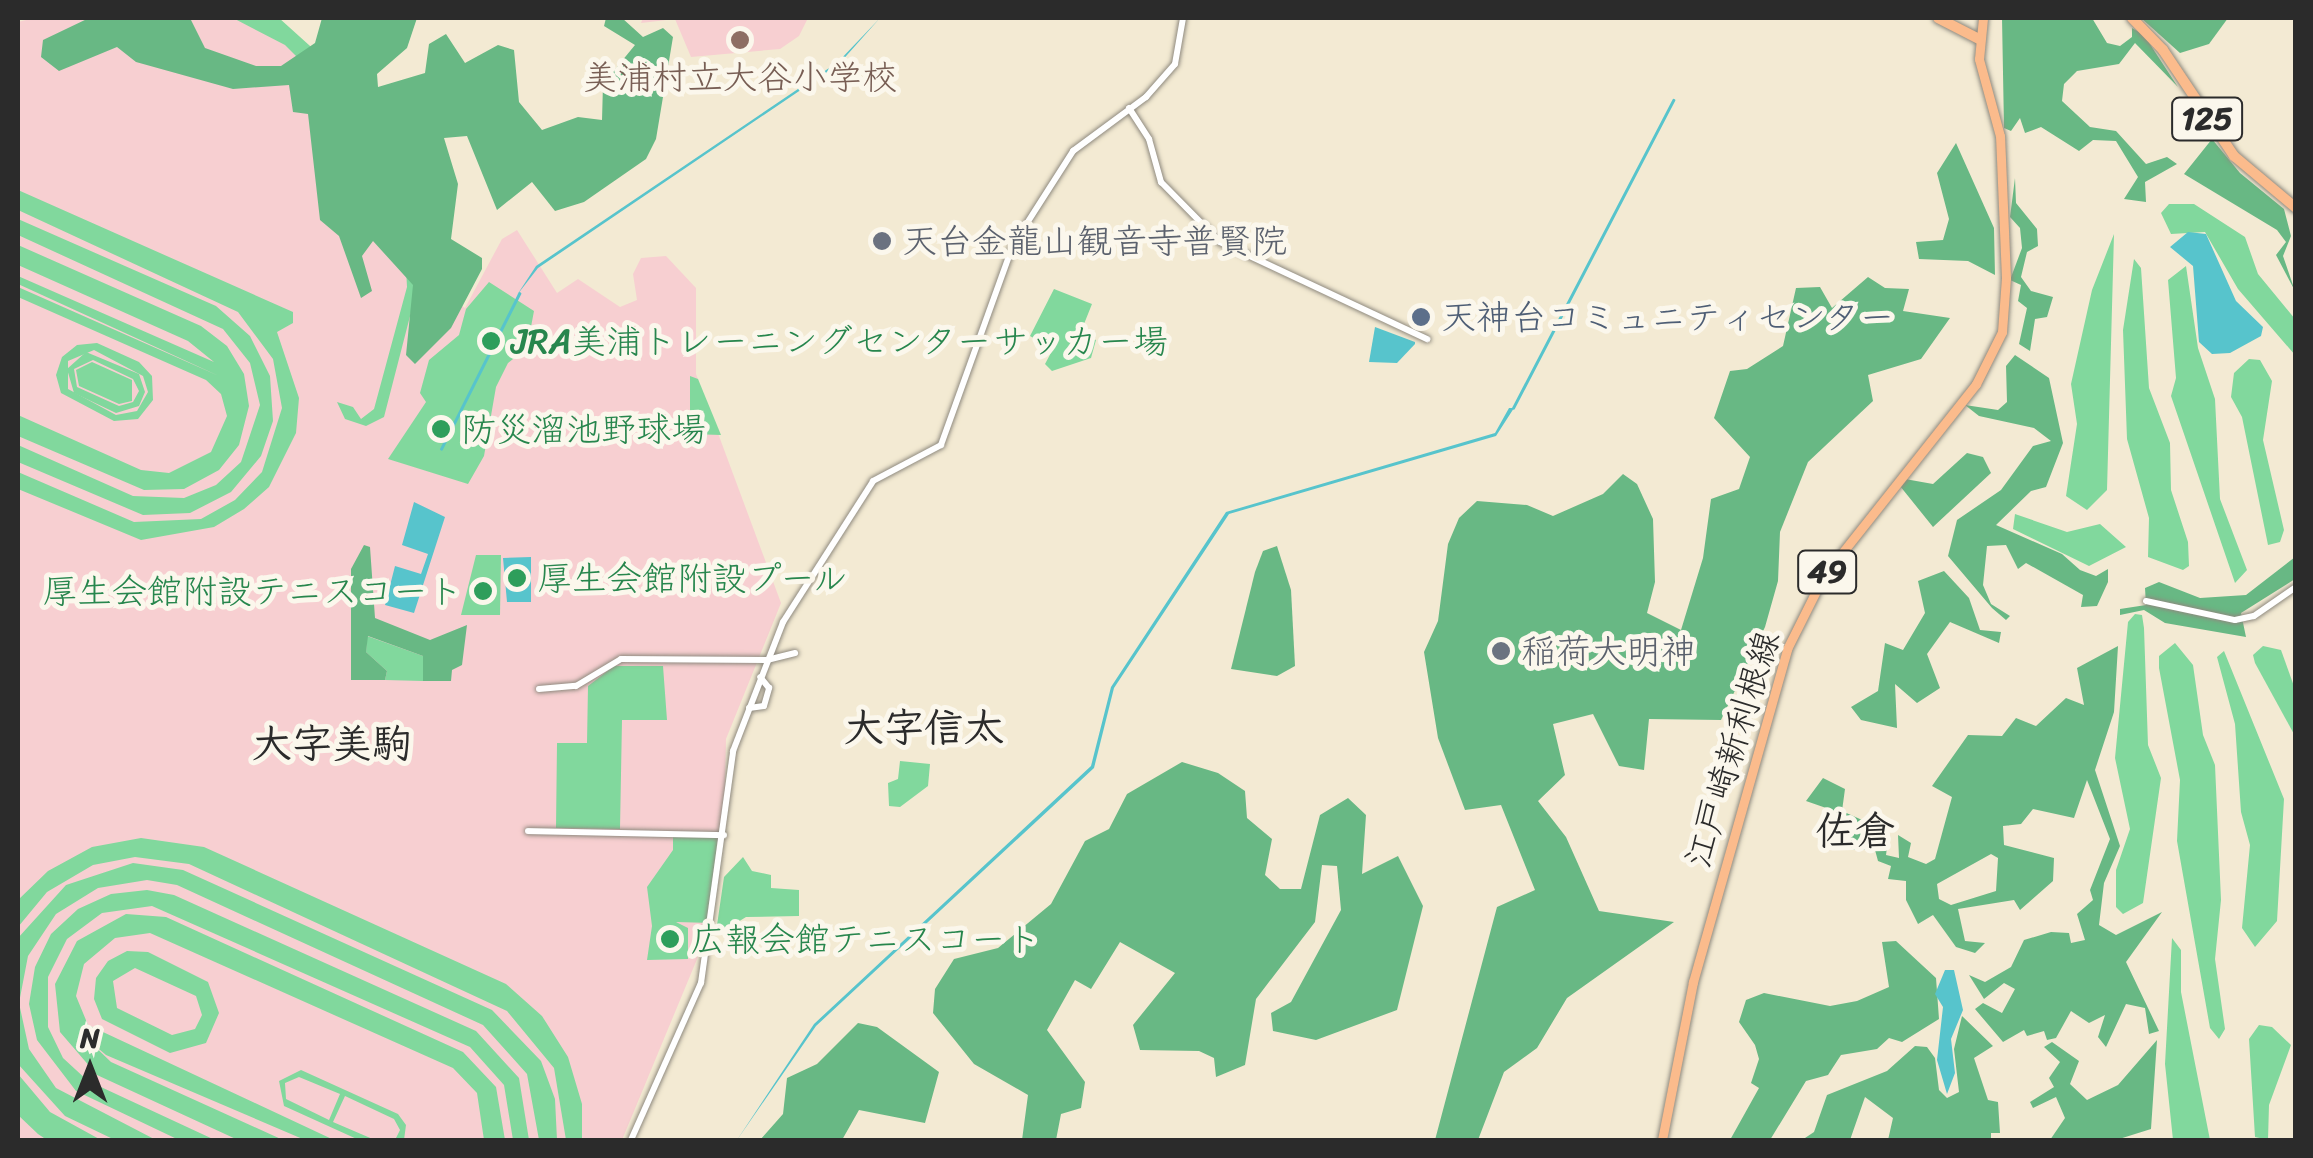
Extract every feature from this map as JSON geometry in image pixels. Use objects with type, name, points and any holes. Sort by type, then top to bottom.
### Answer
[{"type":"highway","points":[[1938,18],[1979,39]]},
{"type":"highway","name":"125","points":[[2132,18],[2163,50],[2234,156],[2296,208]]},
{"type":"main road","name":"江戸崎新利根線","points":[[1662,1140],[1693,982],[1787,649],[1823,577],[1976,384],[2002,332],[2006,278],[2000,136],[1980,71],[1983,18]]},
{"type":"street","points":[[631,1140],[702,983],[730,765],[748,708],[792,604],[866,490],[941,446],[1013,245],[1074,152],[1175,64],[1184,18]]},
{"type":"street","points":[[1128,108],[1151,144],[1157,177],[1220,242],[1428,339]]},
{"type":"street","points":[[2146,602],[2235,620],[2254,616],[2296,587]]},
{"type":"street","points":[[539,690],[576,686],[621,659],[767,660],[795,653]]},
{"type":"street","points":[[748,708],[764,706],[769,688],[760,678]]},
{"type":"street","points":[[528,832],[724,835]]},
{"type":"shaded area","points":[[34,18],[259,18],[303,48],[416,274],[465,308],[502,239],[517,230],[557,293],[578,279],[620,307],[637,300],[633,274],[641,258],[666,256],[696,288],[696,374],[781,603],[726,739],[724,835],[712,923],[622,1140],[18,1140],[18,22]]},
{"type":"shaded area","name":"美浦村立大谷小学校","points":[[643,18],[808,18],[799,36],[780,49],[691,57],[675,19],[641,23]]},
{"type":"green space","points":[[89,18],[190,18],[205,48],[256,66],[281,66],[315,43],[322,18],[417,18],[407,48],[377,74],[378,87],[425,73],[429,44],[446,34],[465,63],[498,45],[514,50],[519,102],[542,130],[578,117],[602,120],[603,84],[635,45],[604,26],[606,18],[622,18],[643,37],[663,28],[673,37],[656,139],[646,159],[584,202],[555,211],[532,182],[497,210],[467,136],[444,138],[458,184],[451,239],[482,258],[482,269],[451,328],[415,364],[406,355],[413,285],[373,241],[362,256],[372,291],[361,298],[339,236],[320,220],[308,114],[293,112],[289,85],[233,89],[136,62],[117,47],[59,71],[41,57],[43,40]]},
{"type":"green space","points":[[233,18],[279,18],[340,73],[369,120],[413,226],[416,293],[384,417],[366,426],[345,419],[337,402],[353,407],[361,419],[374,409],[407,287],[405,249],[349,116],[331,91],[285,45]]},
{"type":"green space","points":[[2002,18],[2092,18],[2107,43],[2120,46],[2132,37],[2132,28],[2144,35],[2178,87],[2135,43],[2119,64],[2077,71],[2064,84],[2062,101],[2090,127],[2116,131],[2146,164],[2167,157],[2177,164],[2145,182],[2146,202],[2124,199],[2138,177],[2116,141],[2093,140],[2079,151],[2041,127],[2025,133],[2020,118],[2011,131],[2004,128]]},
{"type":"green space","points":[[2141,18],[2228,18],[2209,44],[2180,53]]},
{"type":"green space","points":[[2212,139],[2240,173],[2284,209],[2291,236],[2283,256],[2295,291],[2276,255],[2286,242],[2277,230],[2184,174]]},
{"type":"green space","points":[[1956,143],[1994,228],[1995,275],[1968,261],[1919,259],[1916,242],[1943,240],[1949,219],[1937,173]]},
{"type":"green space","points":[[2015,178],[2016,203],[2037,229],[2038,246],[2027,252],[2021,277],[2031,291],[2053,297],[2047,317],[2035,319],[2030,351],[2019,344],[2027,308],[2018,301],[2021,285],[2010,280],[2022,248],[2020,228],[2010,217]]},
{"type":"green space","points":[[18,190],[293,312],[293,323],[277,332],[299,398],[296,433],[269,487],[244,509],[214,527],[141,540],[18,489],[18,472],[134,522],[201,519],[235,500],[262,472],[282,408],[273,359],[238,312],[18,210]]},
{"type":"green space","points":[[2169,204],[2194,204],[2245,237],[2258,274],[2295,319],[2295,355],[2238,289],[2205,232],[2171,234],[2161,213]]},
{"type":"green space","points":[[18,219],[216,306],[250,336],[270,376],[273,421],[261,456],[231,492],[190,513],[143,515],[18,462],[18,445],[133,496],[184,498],[216,485],[241,462],[260,405],[250,363],[223,329],[18,235]]},
{"type":"green space","points":[[2114,234],[2107,490],[2087,510],[2066,496],[2077,424],[2071,384],[2092,290]]},
{"type":"green space","points":[[18,245],[201,326],[227,346],[244,374],[249,406],[239,445],[219,470],[184,489],[144,490],[18,436],[18,415],[141,470],[169,473],[211,452],[227,416],[221,394],[206,380],[18,297],[18,287],[219,376],[18,284],[18,276],[214,362],[188,341],[18,265]]},
{"type":"green space","points":[[2134,259],[2141,268],[2149,388],[2170,443],[2171,490],[2188,542],[2189,566],[2183,570],[2148,557],[2149,518],[2127,439],[2123,330]]},
{"type":"green space","points":[[2186,266],[2198,348],[2215,399],[2220,499],[2247,570],[2235,583],[2171,396],[2176,378],[2168,280]]},
{"type":"green space","points":[[1868,277],[1885,288],[1909,289],[1903,311],[1950,318],[1921,359],[1868,375],[1873,401],[1808,462],[1780,532],[1778,581],[1765,627],[1721,720],[1649,719],[1644,770],[1619,766],[1593,714],[1553,724],[1565,775],[1538,801],[1566,837],[1599,911],[1674,922],[1567,998],[1537,1048],[1504,1072],[1478,1140],[1435,1140],[1497,907],[1535,890],[1501,805],[1465,810],[1438,738],[1424,652],[1438,621],[1448,544],[1459,518],[1477,501],[1527,505],[1553,516],[1603,494],[1623,474],[1637,484],[1653,519],[1655,582],[1647,613],[1681,630],[1703,558],[1711,499],[1739,489],[1750,457],[1714,418],[1730,371],[1747,369],[1783,346],[1796,288],[1820,287],[1832,308]]},
{"type":"green space","points":[[489,282],[534,311],[527,348],[508,363],[496,387],[484,456],[468,484],[388,459],[426,402],[420,393],[429,360],[459,335],[466,309]]},
{"type":"green space","points":[[1054,289],[1092,304],[1080,334],[1096,340],[1091,358],[1052,371],[1045,364],[1053,349],[1030,336]]},
{"type":"green space","points":[[97,343],[139,362],[152,376],[153,400],[138,419],[114,421],[61,393],[56,375],[62,357],[77,345]],"holes":[[[94,350],[143,376],[148,392],[137,411],[116,415],[68,389],[68,361]]]},
{"type":"green space","points":[[86,352],[139,374],[145,392],[139,406],[116,413],[74,393],[67,369]],"holes":[[[93,360],[133,379],[139,391],[133,402],[119,406],[77,387],[74,369]]]},
{"type":"green space","points":[[2015,355],[2049,378],[2063,443],[2046,487],[2031,491],[1996,525],[2062,554],[2080,570],[2096,576],[2108,569],[2108,582],[2097,606],[2081,607],[2083,595],[2026,563],[2018,569],[2006,545],[1987,546],[1983,585],[1991,604],[2010,616],[2006,620],[1992,608],[1948,556],[1957,520],[2001,490],[2033,446],[2051,441],[2034,428],[1979,416],[1965,405],[1998,410],[2007,402],[2006,366]]},
{"type":"green space","points":[[2249,359],[2260,360],[2272,381],[2263,440],[2284,530],[2280,542],[2268,545],[2242,417],[2231,397],[2234,373]]},
{"type":"green space","points":[[92,362],[132,380],[132,401],[119,404],[79,386],[76,370]]},
{"type":"green space","points":[[690,376],[698,379],[721,435],[690,434]]},
{"type":"green space","points":[[1967,453],[1983,457],[1991,473],[1933,527],[1900,486],[1905,479],[1933,484]]},
{"type":"green space","points":[[2015,514],[2067,532],[2100,524],[2126,547],[2089,566],[2013,529]]},
{"type":"green space","points":[[364,545],[370,547],[375,618],[430,640],[467,625],[462,665],[452,670],[451,681],[423,681],[423,656],[368,636],[366,652],[387,671],[385,680],[351,680],[351,569]]},
{"type":"green space","points":[[1277,546],[1291,590],[1295,666],[1277,676],[1231,669],[1255,572],[1263,551]]},
{"type":"green space","points":[[476,555],[501,555],[500,615],[461,615]]},
{"type":"green space","points":[[2295,557],[2295,579],[2241,613],[2246,637],[2165,623],[2144,610],[2120,615],[2120,609],[2146,605],[2145,588],[2159,582],[2200,598],[2246,595]]},
{"type":"green space","points":[[1944,571],[1969,598],[1980,630],[2001,632],[1999,643],[1950,622],[1927,654],[1940,688],[1917,703],[1895,684],[1897,728],[1861,720],[1851,707],[1878,691],[1885,643],[1903,650],[1925,613],[1918,581]]},
{"type":"green space","points":[[2135,614],[2142,615],[2144,628],[2148,745],[2161,778],[2143,903],[2123,914],[2116,907],[2116,870],[2130,829],[2115,758],[2128,622]]},
{"type":"green space","points":[[367,636],[423,656],[423,681],[385,680],[387,671],[366,652]]},
{"type":"green space","points":[[2175,643],[2193,665],[2203,735],[2215,765],[2221,900],[2215,959],[2225,1029],[2219,1039],[2210,1028],[2177,841],[2180,780],[2159,668],[2159,656]]},
{"type":"green space","points":[[2118,646],[2114,712],[2095,770],[2120,846],[2104,883],[2099,925],[2116,935],[2162,912],[2126,962],[2159,1031],[2149,1034],[2145,1008],[2126,1004],[2106,1047],[2098,1037],[2105,1015],[2089,1023],[2071,1011],[2056,1038],[2047,1040],[2044,1031],[2027,1036],[2024,1030],[2003,1042],[1975,1009],[1983,1003],[2002,1013],[2015,989],[2004,983],[1984,999],[1969,975],[1985,982],[2011,967],[2024,940],[2051,932],[2069,933],[2071,943],[2085,940],[2077,914],[2093,900],[2090,890],[2110,839],[2087,780],[2074,818],[2033,809],[2021,824],[2003,826],[2004,845],[2054,858],[2053,881],[2020,910],[2014,900],[1958,909],[1965,941],[1985,943],[1975,953],[1956,947],[1933,915],[1918,924],[1906,900],[1906,881],[1888,879],[1891,866],[1878,861],[1875,850],[1851,850],[1850,827],[1833,826],[1829,809],[1806,801],[1823,778],[1845,789],[1842,811],[1889,832],[1886,855],[1899,858],[1898,835],[1911,843],[1908,857],[1926,864],[1935,859],[1952,797],[1932,786],[1968,735],[2002,736],[2016,718],[2036,726],[2066,698],[2084,705],[2077,668]],"holes":[[[1991,854],[1998,858],[1996,891],[1951,905],[1939,899],[1937,884]]]},
{"type":"green space","points":[[2263,646],[2281,650],[2295,689],[2295,736],[2255,663],[2253,655]]},
{"type":"green space","points":[[2224,651],[2284,799],[2277,921],[2255,947],[2242,928],[2250,845],[2241,812],[2235,724],[2217,657]]},
{"type":"green space","points":[[614,666],[663,666],[667,720],[622,720],[620,829],[556,828],[557,743],[587,743],[588,686]]},
{"type":"green space","points":[[900,761],[930,764],[928,786],[900,807],[889,806],[888,783],[898,779]]},
{"type":"green space","points":[[1182,762],[1218,773],[1245,791],[1247,818],[1272,839],[1265,875],[1280,889],[1301,889],[1320,815],[1348,798],[1366,815],[1362,874],[1398,856],[1423,906],[1397,1010],[1316,1040],[1273,1031],[1271,1013],[1291,1002],[1341,910],[1337,866],[1322,865],[1315,922],[1256,999],[1245,1065],[1216,1077],[1214,1058],[1199,1051],[1140,1050],[1133,1025],[1175,973],[1120,942],[1091,989],[1075,980],[1047,1030],[1085,1082],[1081,1108],[1061,1114],[1056,1140],[1022,1140],[1028,1095],[974,1064],[933,1013],[935,989],[954,959],[998,948],[1051,904],[1085,841],[1109,829],[1127,794]]},
{"type":"green space","points":[[673,834],[724,835],[712,923],[676,922],[688,928],[688,959],[647,960],[652,926],[647,887],[673,850]]},
{"type":"green space","points":[[141,838],[204,847],[506,984],[542,1016],[568,1057],[582,1104],[582,1140],[566,1140],[554,1068],[507,1011],[189,864],[135,857],[93,865],[47,892],[18,927],[18,900],[48,871],[92,847]]},
{"type":"green space","points":[[743,857],[752,871],[771,875],[771,888],[799,890],[799,916],[746,917],[725,930],[717,925],[724,877]]},
{"type":"green space","points":[[133,863],[183,870],[492,1010],[541,1061],[555,1099],[557,1140],[539,1140],[527,1074],[483,1025],[177,885],[147,880],[98,888],[56,914],[28,956],[19,1003],[29,1049],[56,1088],[156,1140],[115,1140],[65,1116],[18,1064],[18,938],[66,885]]},
{"type":"green space","points":[[147,890],[174,895],[476,1031],[519,1078],[529,1140],[513,1140],[504,1085],[470,1047],[152,906],[102,913],[67,939],[48,977],[48,1027],[63,1058],[88,1081],[215,1140],[179,1140],[76,1091],[37,1040],[29,1004],[35,967],[51,934],[78,909],[111,894]]},
{"type":"green space","points":[[126,914],[166,917],[463,1052],[496,1087],[505,1140],[484,1140],[477,1093],[453,1068],[150,933],[115,938],[84,964],[76,996],[88,1025],[334,1140],[305,1140],[106,1055],[86,1038],[111,1062],[283,1140],[238,1140],[97,1075],[60,1032],[55,984],[77,941]]},
{"type":"green space","points":[[2172,938],[2181,950],[2181,992],[2210,1140],[2173,1140],[2165,1064]]},
{"type":"green space","points":[[1896,941],[1936,978],[1939,1019],[1902,1042],[1889,1038],[1877,1049],[1841,1055],[1828,1075],[1806,1081],[1770,1140],[1730,1140],[1759,1088],[1751,1083],[1759,1059],[1755,1045],[1739,1022],[1746,1000],[1764,993],[1830,1006],[1857,1001],[1889,987],[1882,942]]},
{"type":"green space","points":[[127,951],[148,952],[208,982],[219,1013],[206,1043],[170,1053],[102,1019],[94,999],[96,978],[108,961]],"holes":[[[135,968],[196,996],[202,1015],[195,1029],[172,1035],[117,1008],[113,981]]]},
{"type":"green space","points":[[1962,1016],[1993,1046],[1974,1058],[1988,1100],[1998,1102],[2000,1133],[1991,1133],[1991,1140],[1888,1140],[1893,1118],[1865,1097],[1850,1140],[1802,1140],[1814,1132],[1827,1095],[1887,1071],[1915,1046],[1927,1047],[1935,1058],[1939,1090],[1947,1098],[1959,1092],[1954,1049]]},
{"type":"green space","points":[[858,1023],[877,1027],[939,1072],[925,1123],[859,1110],[842,1140],[760,1140],[783,1114],[787,1078],[817,1064]]},
{"type":"green space","points":[[2259,1025],[2272,1027],[2291,1045],[2269,1105],[2268,1140],[2255,1137],[2249,1039]]},
{"type":"green space","points":[[2157,1040],[2151,1129],[2116,1140],[2050,1140],[2065,1118],[2056,1097],[2033,1108],[2030,1102],[2054,1087],[2049,1078],[2060,1062],[2044,1047],[2052,1042],[2079,1061],[2070,1084],[2087,1100],[2118,1085]]},
{"type":"green space","points":[[301,1070],[398,1114],[406,1125],[404,1140],[395,1140],[400,1130],[394,1119],[345,1096],[333,1122],[375,1140],[359,1140],[284,1106],[279,1081]],"holes":[[[299,1077],[340,1094],[329,1120],[286,1099],[285,1083]]]},
{"type":"green space","points":[[18,1074],[50,1112],[101,1140],[47,1140],[38,1134],[18,1115]]},
{"type":"water","points":[[880,18],[839,64],[538,268],[517,295],[536,266],[838,62]]},
{"type":"water","points":[[2188,232],[2206,234],[2236,301],[2263,327],[2261,336],[2230,353],[2212,354],[2199,342],[2193,266],[2170,247]]},
{"type":"water","points":[[1375,327],[1415,344],[1397,363],[1369,362]]},
{"type":"water","points":[[1509,408],[1514,408],[1496,436],[1229,514],[1114,688],[1094,768],[816,1026],[737,1140],[814,1024],[1091,766],[1111,687],[1226,512],[1495,433]]},
{"type":"water","points":[[414,502],[445,517],[414,613],[385,605],[395,566],[421,574],[428,554],[402,545]]},
{"type":"water","name":"厚生会館附設プール","points":[[531,557],[531,602],[507,602],[503,558]]},
{"type":"water","points":[[1945,970],[1954,970],[1963,1010],[1951,1039],[1955,1073],[1947,1094],[1937,1060],[1943,1007],[1935,994]]},
{"type":"waterway","points":[[1513,408],[1673,100]]},
{"type":"waterway","points":[[441,449],[519,294]]},
{"type":"place","name":"美浦村立大谷小学校","points":[[740,40]]},
{"type":"place","name":"天台金龍山観音寺普賢院","points":[[882,241]]},
{"type":"place","name":"天神台コミュニティセンター","points":[[1421,317]]},
{"type":"place","name":"JRA美浦トレーニングセンターサッカー場","points":[[491,341]]},
{"type":"place","name":"防災溜池野球場","points":[[441,429]]},
{"type":"place","name":"厚生会館附設プール","points":[[517,578]]},
{"type":"place","name":"厚生会館附設テニスコート","points":[[483,591]]},
{"type":"place","name":"稲荷大明神","points":[[1501,651]]},
{"type":"place","name":"広報会館テニスコート","points":[[670,939]]},
{"type":"district","name":"大字信太","points":[[924,728]]},
{"type":"district","name":"大字美駒","points":[[332,744]]},
{"type":"district","name":"佐倉","points":[[1855,831]]}]
